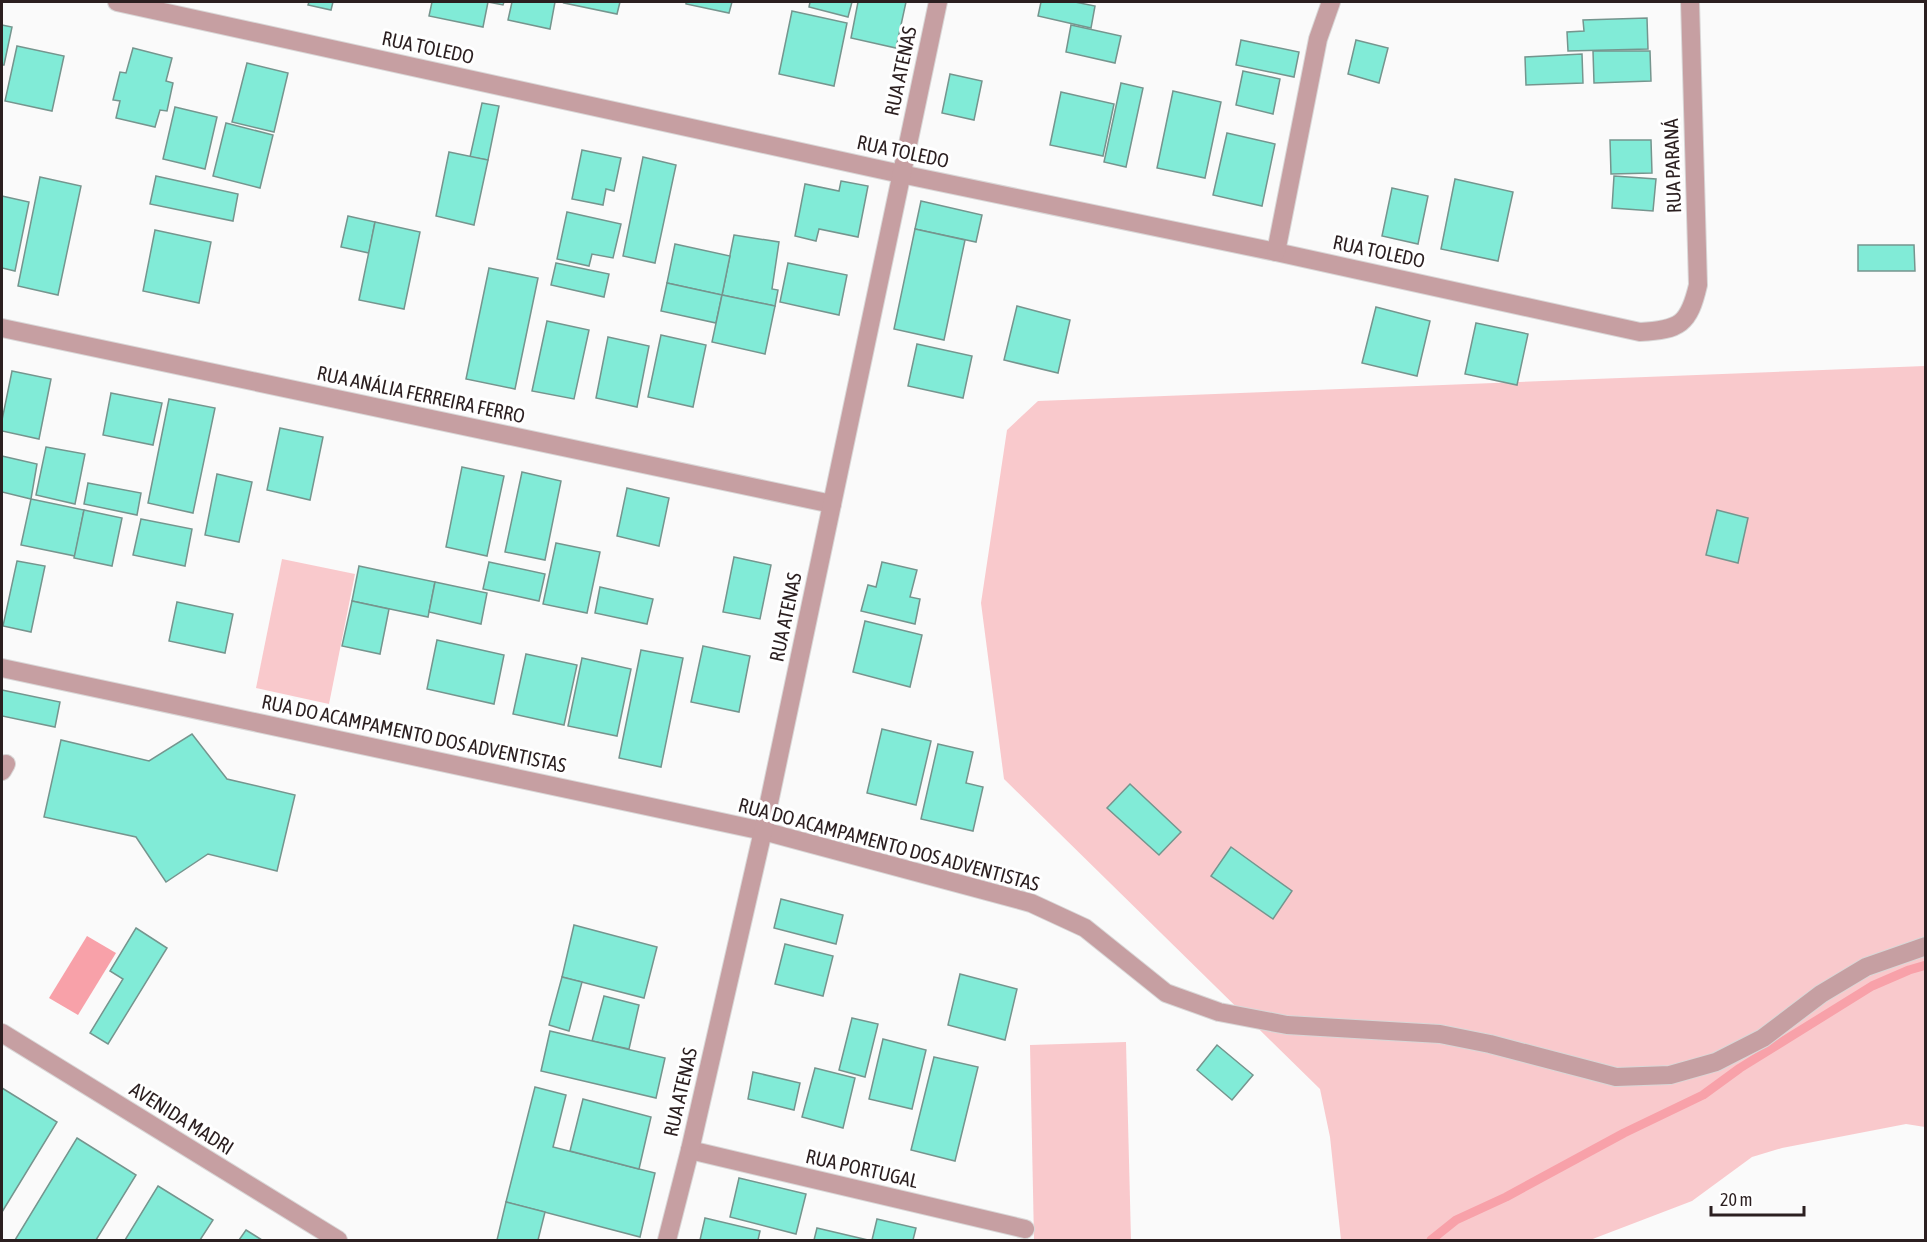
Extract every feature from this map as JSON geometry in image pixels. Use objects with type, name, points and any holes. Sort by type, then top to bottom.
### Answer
[{"type":"street","name":"RUA TOLEDO","points":[[117,2],[901,174],[1276,252],[1640,332],[1661,331],[1680,323]]},
{"type":"street","name":"RUA ATENAS","points":[[667,1240],[690,1150],[763,831],[938,2]]},
{"type":"street","points":[[1276,252],[1318,39],[1331,2]]},
{"type":"street","name":"RUA PARANÁ","points":[[1680,323],[1692,309],[1698,285],[1690,2]]},
{"type":"street","name":"RUA ANÁLIA FERREIRA FERRO","points":[[2,328],[832,504]]},
{"type":"street","name":"RUA DO ACAMPAMENTO DOS ADVENTISTAS","points":[[2,668],[763,831],[1031,903],[1086,928],[1166,993],[1219,1012],[1287,1025],[1440,1034],[1490,1044],[1616,1077],[1670,1075],[1716,1062],[1763,1038],[1821,994],[1866,968],[1926,946]]},
{"type":"street","name":"AVENIDA MADRI","points":[[2,1033],[338,1240]]},
{"type":"street","name":"RUA PORTUGAL","points":[[690,1150],[1025,1229]]},
{"type":"shaded area","points":[[1925,366],[1925,1127],[1906,1124],[1782,1148],[1752,1157],[1692,1201],[1590,1240],[1341,1240],[1330,1137],[1320,1089],[1004,779],[981,603],[1007,430],[1038,401]]},
{"type":"shaded area","points":[[282,559],[355,574],[329,704],[256,688]]},
{"type":"shaded area","points":[[87,936],[116,953],[78,1015],[49,998]]},
{"type":"shaded area","points":[[1126,1042],[1131,1240],[1034,1240],[1030,1045]]},
{"type":"building","points":[[309,2],[333,2],[331,10],[308,5]]},
{"type":"building","points":[[432,2],[488,2],[483,27],[429,16]]},
{"type":"building","points":[[488,2],[504,2],[503,5]]},
{"type":"building","points":[[512,2],[555,2],[550,29],[508,20]]},
{"type":"building","points":[[565,2],[620,2],[617,14]]},
{"type":"building","points":[[686,2],[732,2],[729,13],[686,4]]},
{"type":"building","points":[[810,2],[852,2],[848,17],[809,7]]},
{"type":"building","points":[[858,2],[906,2],[896,48],[851,38]]},
{"type":"building","points":[[1041,2],[1075,2],[1095,6],[1091,28],[1038,16]]},
{"type":"building","points":[[792,11],[847,23],[834,86],[779,74]]},
{"type":"building","points":[[1647,18],[1648,49],[1568,51],[1567,32],[1584,31],[1583,20]]},
{"type":"building","points":[[2,25],[12,27],[4,65],[2,65]]},
{"type":"building","points":[[1071,25],[1121,36],[1115,63],[1066,52]]},
{"type":"building","points":[[1241,40],[1299,52],[1294,77],[1236,65]]},
{"type":"building","points":[[1356,40],[1388,48],[1379,83],[1348,74]]},
{"type":"building","points":[[17,46],[64,56],[52,111],[5,101]]},
{"type":"building","points":[[133,48],[172,58],[166,81],[173,83],[167,111],[160,110],[155,127],[116,118],[120,101],[113,100],[120,72],[126,73]]},
{"type":"building","points":[[1593,51],[1650,51],[1651,81],[1594,83]]},
{"type":"building","points":[[1582,54],[1583,83],[1526,85],[1525,57]]},
{"type":"building","points":[[247,63],[288,73],[274,132],[232,122]]},
{"type":"building","points":[[1243,71],[1280,79],[1273,114],[1236,105]]},
{"type":"building","points":[[950,74],[982,81],[974,120],[942,113]]},
{"type":"building","points":[[1121,83],[1143,88],[1126,167],[1104,162]]},
{"type":"building","points":[[1173,91],[1221,102],[1205,178],[1157,168]]},
{"type":"building","points":[[1061,92],[1114,104],[1103,156],[1050,145]]},
{"type":"building","points":[[482,103],[499,106],[488,160],[470,157]]},
{"type":"building","points":[[175,107],[217,117],[205,169],[163,159]]},
{"type":"building","points":[[226,123],[273,135],[260,188],[213,176]]},
{"type":"building","points":[[1227,133],[1275,144],[1262,206],[1213,195]]},
{"type":"building","points":[[1610,140],[1651,140],[1652,173],[1611,174]]},
{"type":"building","points":[[582,150],[621,158],[614,191],[606,189],[603,205],[572,199]]},
{"type":"building","points":[[449,152],[488,160],[474,225],[436,216]]},
{"type":"building","points":[[643,157],[676,165],[655,263],[623,256]]},
{"type":"building","points":[[156,176],[238,194],[233,221],[150,204]]},
{"type":"building","points":[[1614,176],[1656,179],[1653,211],[1612,208]]},
{"type":"building","points":[[40,177],[81,186],[58,295],[18,286]]},
{"type":"building","points":[[1455,179],[1513,192],[1498,261],[1441,249]]},
{"type":"building","points":[[841,181],[868,186],[858,237],[819,229],[816,241],[795,236],[805,184],[839,191]]},
{"type":"building","points":[[1392,188],[1428,196],[1418,244],[1382,236]]},
{"type":"building","points":[[2,196],[29,202],[15,271],[2,268]]},
{"type":"building","points":[[921,201],[982,215],[976,242],[915,229]]},
{"type":"building","points":[[567,212],[621,224],[613,258],[592,254],[589,266],[557,259]]},
{"type":"building","points":[[348,216],[375,222],[369,253],[341,247]]},
{"type":"building","points":[[375,222],[420,232],[404,309],[359,300]]},
{"type":"building","points":[[915,229],[965,240],[944,340],[894,329]]},
{"type":"building","points":[[155,230],[211,242],[199,303],[143,291]]},
{"type":"building","points":[[734,235],[779,242],[772,289],[778,290],[775,306],[722,295]]},
{"type":"building","points":[[675,244],[730,256],[722,295],[667,283]]},
{"type":"building","points":[[1858,245],[1914,245],[1915,271],[1858,271]]},
{"type":"building","points":[[556,263],[609,274],[604,297],[551,285]]},
{"type":"building","points":[[788,263],[847,275],[839,315],[780,302]]},
{"type":"building","points":[[489,268],[538,278],[515,389],[466,379]]},
{"type":"building","points":[[667,283],[722,295],[716,323],[661,311]]},
{"type":"building","points":[[722,295],[775,306],[765,354],[712,342]]},
{"type":"building","points":[[1017,306],[1070,320],[1058,373],[1004,360]]},
{"type":"building","points":[[1376,307],[1430,321],[1417,376],[1362,363]]},
{"type":"building","points":[[547,321],[589,330],[574,399],[532,391]]},
{"type":"building","points":[[1476,323],[1528,334],[1517,385],[1465,374]]},
{"type":"building","points":[[661,335],[706,345],[693,407],[648,397]]},
{"type":"building","points":[[608,337],[649,346],[637,407],[596,398]]},
{"type":"building","points":[[917,344],[972,356],[963,398],[908,386]]},
{"type":"building","points":[[12,371],[51,379],[39,439],[2,431],[2,420]]},
{"type":"building","points":[[111,393],[162,403],[153,445],[103,435]]},
{"type":"building","points":[[169,399],[215,408],[193,513],[148,503]]},
{"type":"building","points":[[280,428],[323,437],[310,500],[267,490]]},
{"type":"building","points":[[46,447],[85,454],[75,504],[36,495]]},
{"type":"building","points":[[2,456],[37,464],[31,499],[2,492]]},
{"type":"building","points":[[462,467],[504,476],[487,556],[446,547]]},
{"type":"building","points":[[522,472],[561,481],[545,560],[505,552]]},
{"type":"building","points":[[217,474],[252,482],[239,542],[205,535]]},
{"type":"building","points":[[88,483],[141,493],[137,515],[84,504]]},
{"type":"building","points":[[627,488],[669,498],[659,546],[617,536]]},
{"type":"building","points":[[31,499],[84,510],[75,556],[21,545]]},
{"type":"building","points":[[84,510],[122,518],[112,566],[74,558]]},
{"type":"building","points":[[1717,510],[1748,518],[1738,563],[1706,555]]},
{"type":"building","points":[[141,519],[192,529],[185,566],[133,555]]},
{"type":"building","points":[[556,543],[600,552],[587,613],[543,604]]},
{"type":"building","points":[[734,557],[771,565],[760,619],[723,612]]},
{"type":"building","points":[[17,561],[45,566],[31,632],[3,626]]},
{"type":"building","points":[[489,562],[545,574],[539,601],[483,589]]},
{"type":"building","points":[[882,562],[917,570],[910,597],[920,599],[915,624],[861,611],[868,585],[876,587]]},
{"type":"building","points":[[359,566],[435,582],[428,617],[352,601]]},
{"type":"building","points":[[435,582],[487,593],[481,624],[429,612]]},
{"type":"building","points":[[600,587],[653,599],[647,624],[595,613]]},
{"type":"building","points":[[352,601],[389,609],[380,654],[342,646]]},
{"type":"building","points":[[177,602],[233,614],[225,653],[169,641]]},
{"type":"building","points":[[865,621],[922,635],[910,687],[853,672]]},
{"type":"building","points":[[437,640],[504,655],[494,704],[427,689]]},
{"type":"building","points":[[703,646],[750,656],[739,712],[691,702]]},
{"type":"building","points":[[641,650],[683,658],[661,767],[619,758]]},
{"type":"building","points":[[526,654],[577,665],[564,725],[513,714]]},
{"type":"building","points":[[582,658],[631,669],[617,736],[568,726]]},
{"type":"building","points":[[2,690],[60,702],[55,727],[2,716]]},
{"type":"building","points":[[882,729],[931,741],[916,805],[867,793]]},
{"type":"building","points":[[192,734],[227,779],[295,795],[277,871],[208,854],[166,882],[136,837],[44,817],[61,740],[149,761]]},
{"type":"building","points":[[938,744],[973,752],[966,783],[983,787],[973,831],[921,819]]},
{"type":"building","points":[[1130,784],[1181,832],[1159,855],[1107,808]]},
{"type":"building","points":[[1231,847],[1292,891],[1273,919],[1211,876]]},
{"type":"building","points":[[781,899],[843,915],[836,944],[774,928]]},
{"type":"building","points":[[574,925],[657,947],[644,998],[562,977]]},
{"type":"building","points":[[136,928],[167,948],[108,1044],[90,1033],[123,979],[110,971]]},
{"type":"building","points":[[785,944],[833,956],[823,996],[775,984]]},
{"type":"building","points":[[960,974],[1017,989],[1005,1040],[948,1025]]},
{"type":"building","points":[[562,977],[582,982],[569,1031],[549,1025]]},
{"type":"building","points":[[604,996],[639,1005],[629,1049],[592,1041]]},
{"type":"building","points":[[852,1018],[878,1024],[865,1077],[839,1070]]},
{"type":"building","points":[[550,1031],[665,1058],[656,1098],[541,1071]]},
{"type":"building","points":[[883,1039],[926,1050],[912,1109],[869,1099]]},
{"type":"building","points":[[1217,1045],[1253,1075],[1232,1100],[1197,1070]]},
{"type":"building","points":[[934,1057],[978,1067],[955,1161],[911,1150]]},
{"type":"building","points":[[815,1068],[855,1078],[843,1128],[802,1117]]},
{"type":"building","points":[[753,1072],[800,1083],[794,1110],[748,1099]]},
{"type":"building","points":[[535,1087],[566,1095],[553,1147],[655,1173],[640,1237],[506,1202]]},
{"type":"building","points":[[2,1088],[57,1122],[2,1212]]},
{"type":"building","points":[[583,1099],[651,1117],[639,1169],[570,1151]]},
{"type":"building","points":[[77,1138],[136,1175],[96,1240],[15,1240]]},
{"type":"building","points":[[739,1178],[806,1194],[796,1234],[730,1217]]},
{"type":"building","points":[[158,1186],[213,1220],[200,1240],[125,1240]]},
{"type":"building","points":[[506,1202],[545,1212],[538,1240],[497,1240]]},
{"type":"building","points":[[705,1218],[760,1231],[758,1240],[700,1240]]},
{"type":"building","points":[[877,1219],[916,1228],[913,1240],[872,1240]]},
{"type":"building","points":[[817,1228],[868,1240],[814,1240]]},
{"type":"building","points":[[246,1230],[262,1240],[239,1240]]},
{"type":"waterway","points":[[1431,1240],[1456,1220],[1506,1197],[1624,1133],[1703,1095],[1740,1068],[1872,986],[1926,965]]}]
